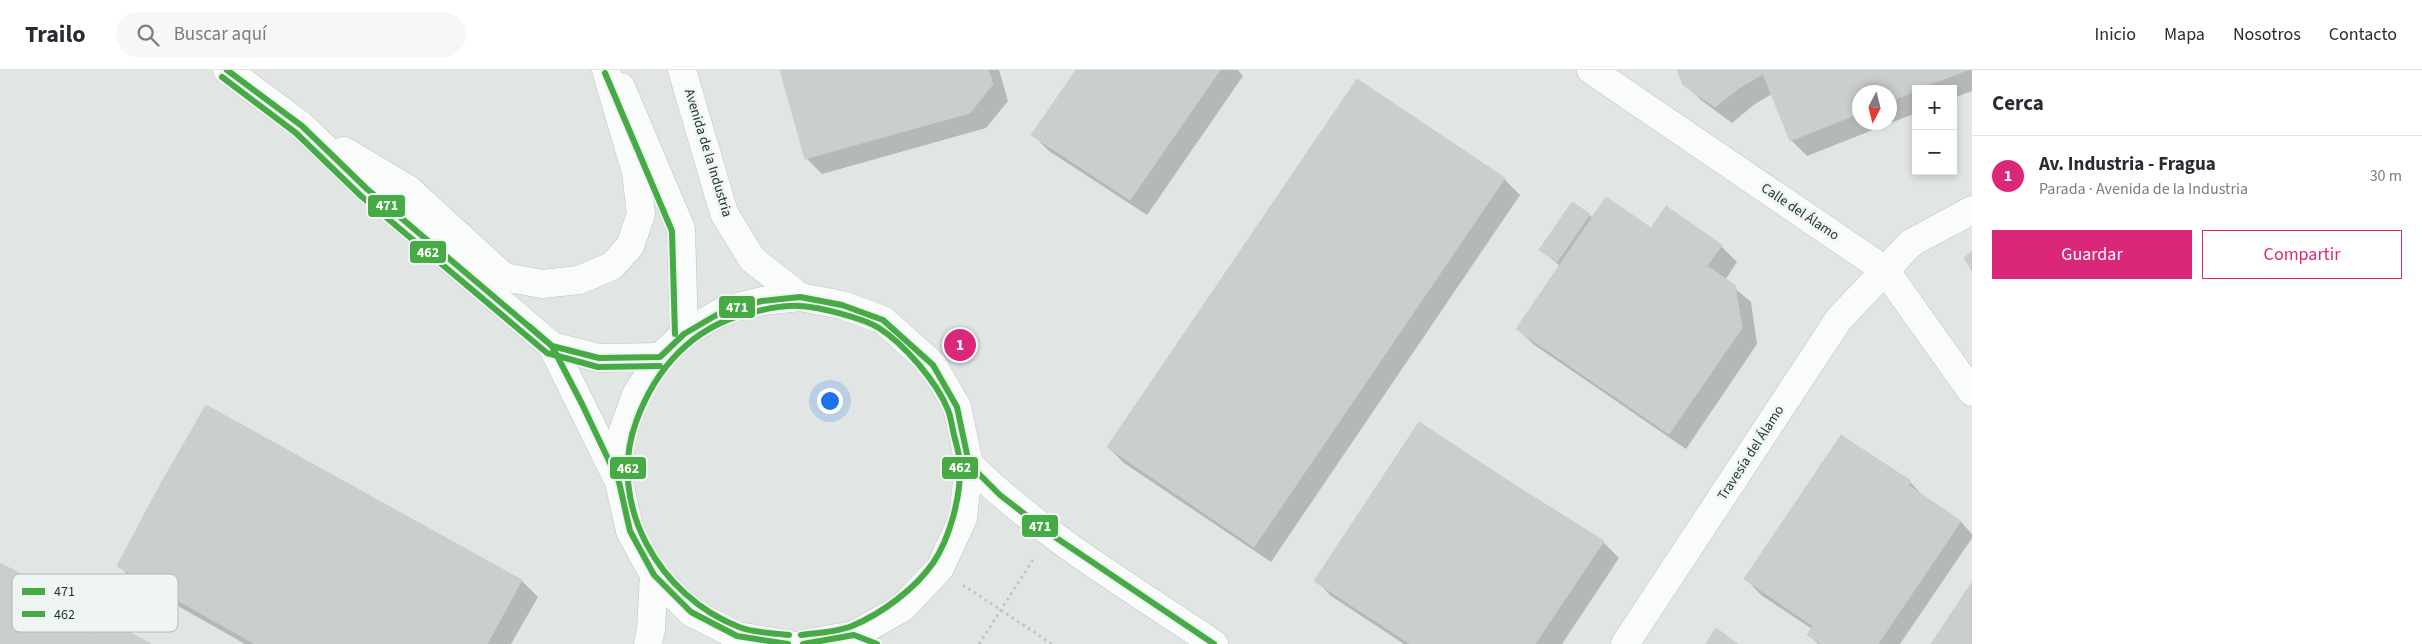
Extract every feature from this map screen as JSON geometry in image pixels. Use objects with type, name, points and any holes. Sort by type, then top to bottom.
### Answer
[{"type":"street","points":[[227,70],[302,126],[408,190],[504,277],[542,284],[579,280],[612,266],[630,246],[642,214],[636,172],[606,70]]},
{"type":"street","points":[[613,70],[681,229],[684,334]]},
{"type":"street","name":"Avenida de la Industria","points":[[682,70],[724,213],[752,259],[800,297]]},
{"type":"street","name":"Calle del Álamo","points":[[1591,70],[1885,270],[1972,392]]},
{"type":"street","points":[[302,126],[368,189],[552,346],[619,482],[630,531],[654,576],[691,612],[731,640],[788,644]]},
{"type":"street","name":"Travesía del Álamo","points":[[1625,644],[1839,319],[1911,242],[1972,210]]},
{"type":"street","points":[[619,482],[621,437],[636,395],[660,357],[684,334],[725,310],[762,301],[800,297],[842,305],[883,320],[933,365],[958,407],[969,464],[963,518],[940,568],[902,608],[865,639],[802,644]]},
{"type":"street","points":[[552,346],[599,358],[660,357]]},
{"type":"street","points":[[969,464],[1000,495],[1049,533],[1214,644]]},
{"type":"street","points":[[648,644],[652,629],[654,576]]},
{"type":"path","points":[[979,644],[1049,533]]},
{"type":"path","points":[[960,583],[1052,644]]},
{"type":"building","points":[[780,70],[856,70],[876,139],[805,159]]},
{"type":"building","points":[[856,70],[988,70],[993,84],[970,113],[876,139]]},
{"type":"building","points":[[1076,70],[1220,70],[1130,200],[1031,135]]},
{"type":"building","points":[[1677,70],[1968,70],[1927,85],[1912,85],[1912,93],[1897,98],[1897,85],[1852,85],[1852,116],[1790,141],[1763,74],[1739,88],[1715,107],[1683,85]]},
{"type":"building","points":[[1357,79],[1505,178],[1254,547],[1107,447]]},
{"type":"building","points":[[1606,197],[1651,228],[1666,206],[1722,245],[1707,266],[1735,285],[1742,328],[1669,434],[1516,329]]},
{"type":"building","points":[[1572,202],[1590,214],[1557,262],[1539,250]]},
{"type":"building","points":[[1972,251],[1972,271],[1964,258]]},
{"type":"building","points":[[206,405],[522,580],[487,644],[446,644],[160,485]]},
{"type":"building","points":[[1419,422],[1513,484],[1407,642],[1314,581]]},
{"type":"building","points":[[1841,435],[1911,481],[1813,626],[1744,579]]},
{"type":"building","points":[[1513,484],[1604,541],[1535,644],[1410,644],[1407,642]]},
{"type":"building","points":[[160,485],[446,644],[255,644],[178,600],[178,574],[131,574],[117,566]]},
{"type":"building","points":[[1908,485],[1961,521],[1878,644],[1821,644],[1807,635]]},
{"type":"building","points":[[0,563],[21,574],[12,574],[12,632],[97,632],[91,644],[0,644]]},
{"type":"building","points":[[1972,582],[1972,644],[1931,644]]},
{"type":"building","points":[[1716,628],[1738,644],[1706,644]]},
{"type":"building","points":[[97,632],[129,632],[151,644],[91,644]]},
{"type":"transit line","name":"471","points":[[227,70],[302,126],[367,189],[552,346],[599,358],[660,357],[684,334],[725,310],[762,301],[800,297],[842,305],[883,320],[933,365],[957,407],[969,464],[1000,495],[1049,533],[1214,644]]},
{"type":"transit line","name":"462","points":[[605,73],[672,231],[675,334]]},
{"type":"transit line","name":"462","points":[[222,77],[296,133],[361,196],[547,353],[598,367],[660,366]]},
{"type":"transit line","name":"462","points":[[789,635],[757,632],[739,627],[711,613],[685,594],[664,571],[647,544],[635,515],[628,484],[629,453],[636,422],[654,385],[678,353],[710,328],[729,320],[761,310],[794,306],[829,311],[863,320],[879,328],[899,344],[919,364],[943,399],[950,416],[960,465],[959,490],[945,542],[926,573],[897,600],[863,621],[833,631],[801,635]]},
{"type":"transit line","name":"471","points":[[530,327],[552,346],[582,404],[619,482],[630,531],[654,575],[691,612],[737,636],[788,644]]},
{"type":"transit line","name":"471","points":[[803,644],[854,635],[877,644]]},
{"type":"place","name":"Av. Industria - Fragua","points":[[960,345]]}]
